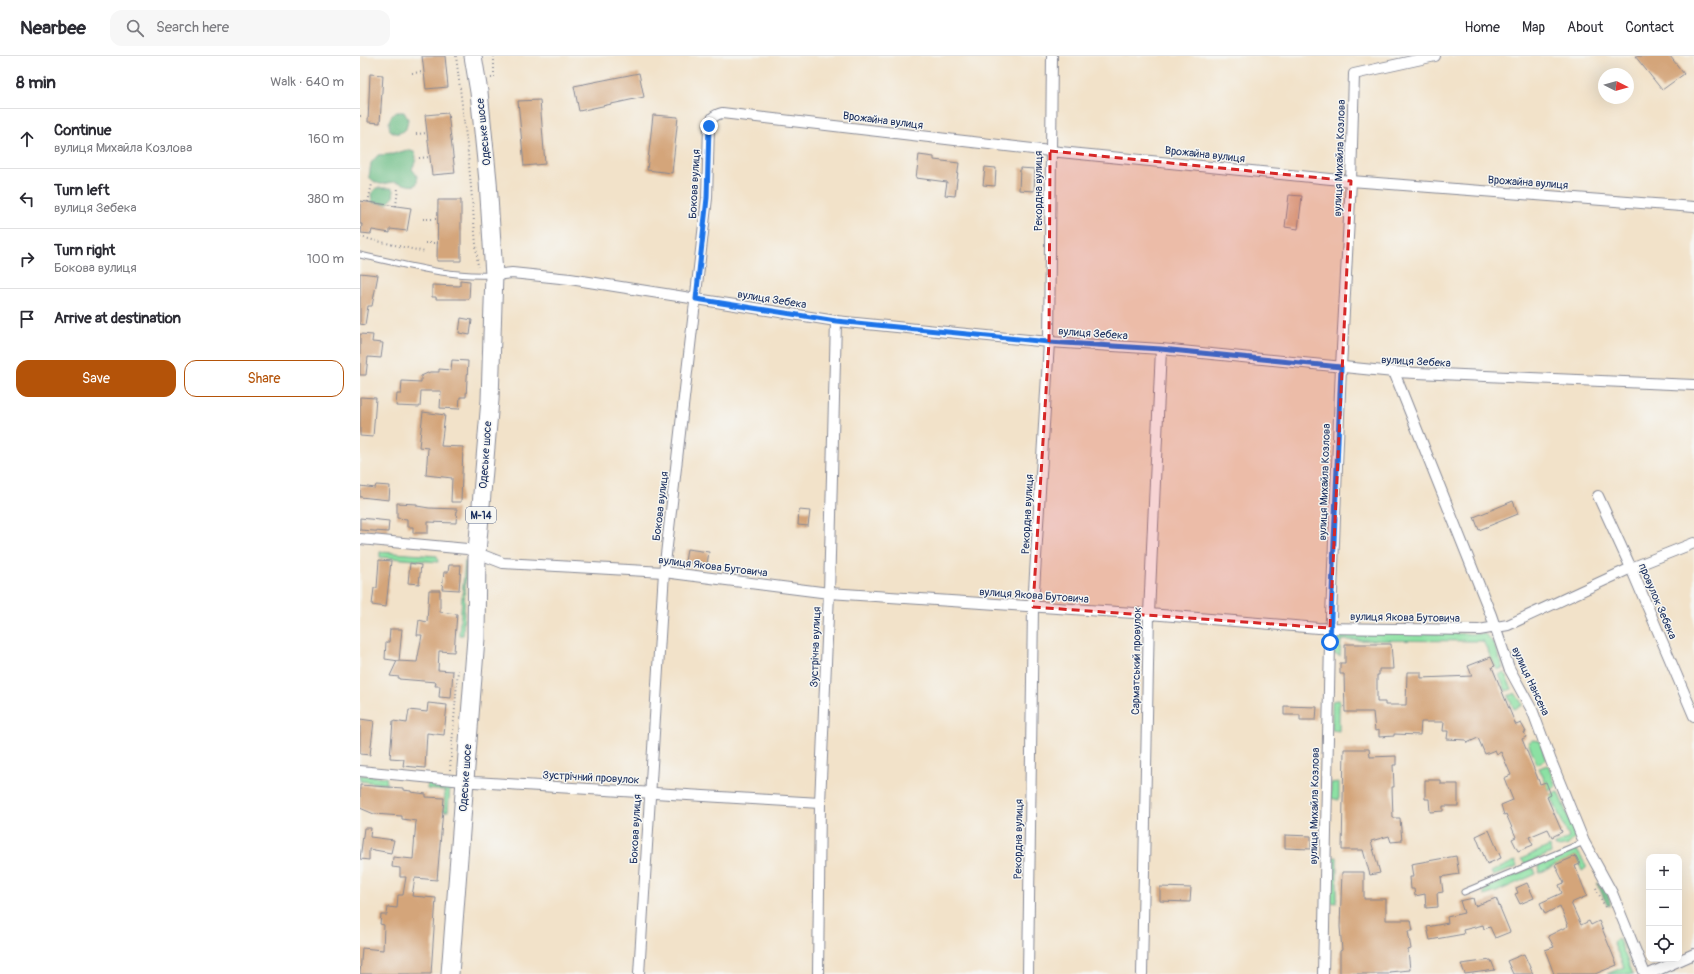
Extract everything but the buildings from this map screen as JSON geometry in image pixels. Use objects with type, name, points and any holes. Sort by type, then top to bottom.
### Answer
[{"type":"highway","name":"Одеське шосе","points":[[450,974],[458,781],[476,638],[477,552],[490,400],[484,139],[473,56]]},
{"type":"street","name":"Рекордна вулиця","points":[[1028,974],[1033,607],[1049,342],[1052,56]]},
{"type":"street","name":"вулиця Михайла Козлова","points":[[1323,974],[1330,628],[1341,367],[1351,181],[1354,74],[1435,56]]},
{"type":"street","name":"Врожайна вулиця","points":[[715,115],[722,113],[1050,151],[1351,181],[1694,207]]},
{"type":"street","name":"Бокова вулиця","points":[[639,974],[649,792],[664,572],[707,198],[709,126],[715,115]]},
{"type":"street","name":"вулиця Зебека","points":[[486,275],[512,273],[570,279],[836,321],[1049,342],[1161,349],[1394,372],[1694,385]]},
{"type":"street","name":"Зустрічна вулиця","points":[[818,974],[820,803],[829,593],[836,321]]},
{"type":"street","name":"Сарматський провулок","points":[[1142,974],[1148,614],[1161,349]]},
{"type":"street","name":"вулиця Нансена","points":[[1394,372],[1495,627],[1509,668],[1533,712],[1584,842],[1612,893],[1645,974]]},
{"type":"street","name":"провулок Зебека","points":[[1598,496],[1631,568],[1694,716]]},
{"type":"street","name":"вулиця Якова Бутовича","points":[[360,539],[467,549],[503,563],[664,572],[829,593],[1148,614],[1330,628],[1480,630],[1508,625],[1631,568],[1694,543]]},
{"type":"street","name":"Зустрічний провулок","points":[[360,771],[458,781],[820,803]]},
{"type":"street","points":[[1649,974],[1694,954]]},
{"type":"lane","points":[[360,255],[434,272],[486,275]]},
{"type":"lane","points":[[1464,892],[1584,842]]},
{"type":"path","points":[[456,56],[468,153],[486,275]]},
{"type":"path","points":[[412,73],[424,72]]},
{"type":"path","points":[[416,134],[427,133]]},
{"type":"path","points":[[418,158],[430,157]]},
{"type":"path","points":[[368,202],[372,184]]},
{"type":"path","points":[[396,206],[398,188]]},
{"type":"path","points":[[423,219],[438,219]]},
{"type":"path","points":[[360,237],[425,252]]},
{"type":"path","points":[[425,243],[438,243]]},
{"type":"path","points":[[458,781],[450,768],[458,669],[461,666]]},
{"type":"highlighted area","points":[[1050,151],[1351,181],[1330,628],[1033,607],[1049,342]]},
{"type":"green space","points":[[397,112],[404,112],[408,119],[406,129],[402,132],[394,133],[390,130],[389,124],[391,117]]},
{"type":"green space","points":[[407,150],[414,152],[416,156],[412,169],[417,177],[416,185],[408,185],[397,182],[380,184],[373,181],[369,177],[371,163],[378,155],[393,154]]},
{"type":"green space","points":[[376,188],[391,188],[394,190],[393,198],[387,204],[372,202],[371,194]]},
{"type":"green space","points":[[380,552],[437,556],[438,562],[380,557]]},
{"type":"green space","points":[[465,561],[463,635],[459,635]]},
{"type":"green space","points":[[1341,632],[1484,634],[1494,644],[1503,668],[1497,670],[1483,641],[1341,640],[1340,656],[1334,654],[1334,642],[1338,634]]},
{"type":"green space","points":[[1504,672],[1512,689],[1506,691],[1499,675]]},
{"type":"green space","points":[[1515,693],[1523,705],[1514,709],[1508,696]]},
{"type":"green space","points":[[1339,700],[1339,731],[1332,730],[1332,701]]},
{"type":"green space","points":[[1533,740],[1539,741],[1546,760],[1537,764],[1528,742]]},
{"type":"green space","points":[[1548,765],[1556,786],[1549,790],[1539,768]]},
{"type":"green space","points":[[360,775],[386,777],[387,784],[360,781]]},
{"type":"green space","points":[[428,782],[446,783],[450,787],[448,811],[444,811],[445,791],[427,789]]},
{"type":"green space","points":[[1339,782],[1339,800],[1331,798],[1331,783]]},
{"type":"green space","points":[[1558,792],[1576,837],[1568,845],[1559,847],[1554,845],[1569,838],[1551,796],[1551,794]]},
{"type":"green space","points":[[1550,846],[1551,853],[1525,864],[1521,859]]},
{"type":"green space","points":[[1576,849],[1586,865],[1586,868],[1582,871],[1576,856],[1539,873],[1538,865]]},
{"type":"green space","points":[[1337,857],[1337,903],[1329,902],[1330,858]]},
{"type":"green space","points":[[1515,861],[1517,867],[1493,876],[1491,872]]},
{"type":"green space","points":[[1531,868],[1534,869],[1536,874],[1484,896],[1484,892],[1488,887]]},
{"type":"green space","points":[[1597,883],[1603,887],[1607,893],[1610,899],[1610,906],[1607,905]]},
{"type":"green space","points":[[1625,936],[1633,956],[1634,966],[1621,939]]},
{"type":"green space","points":[[1618,938],[1633,974],[1607,974],[1624,967],[1613,942]]},
{"type":"route","points":[[709,126],[707,198],[696,299],[836,321],[1049,342],[1161,349],[1341,367],[1330,642]]}]
